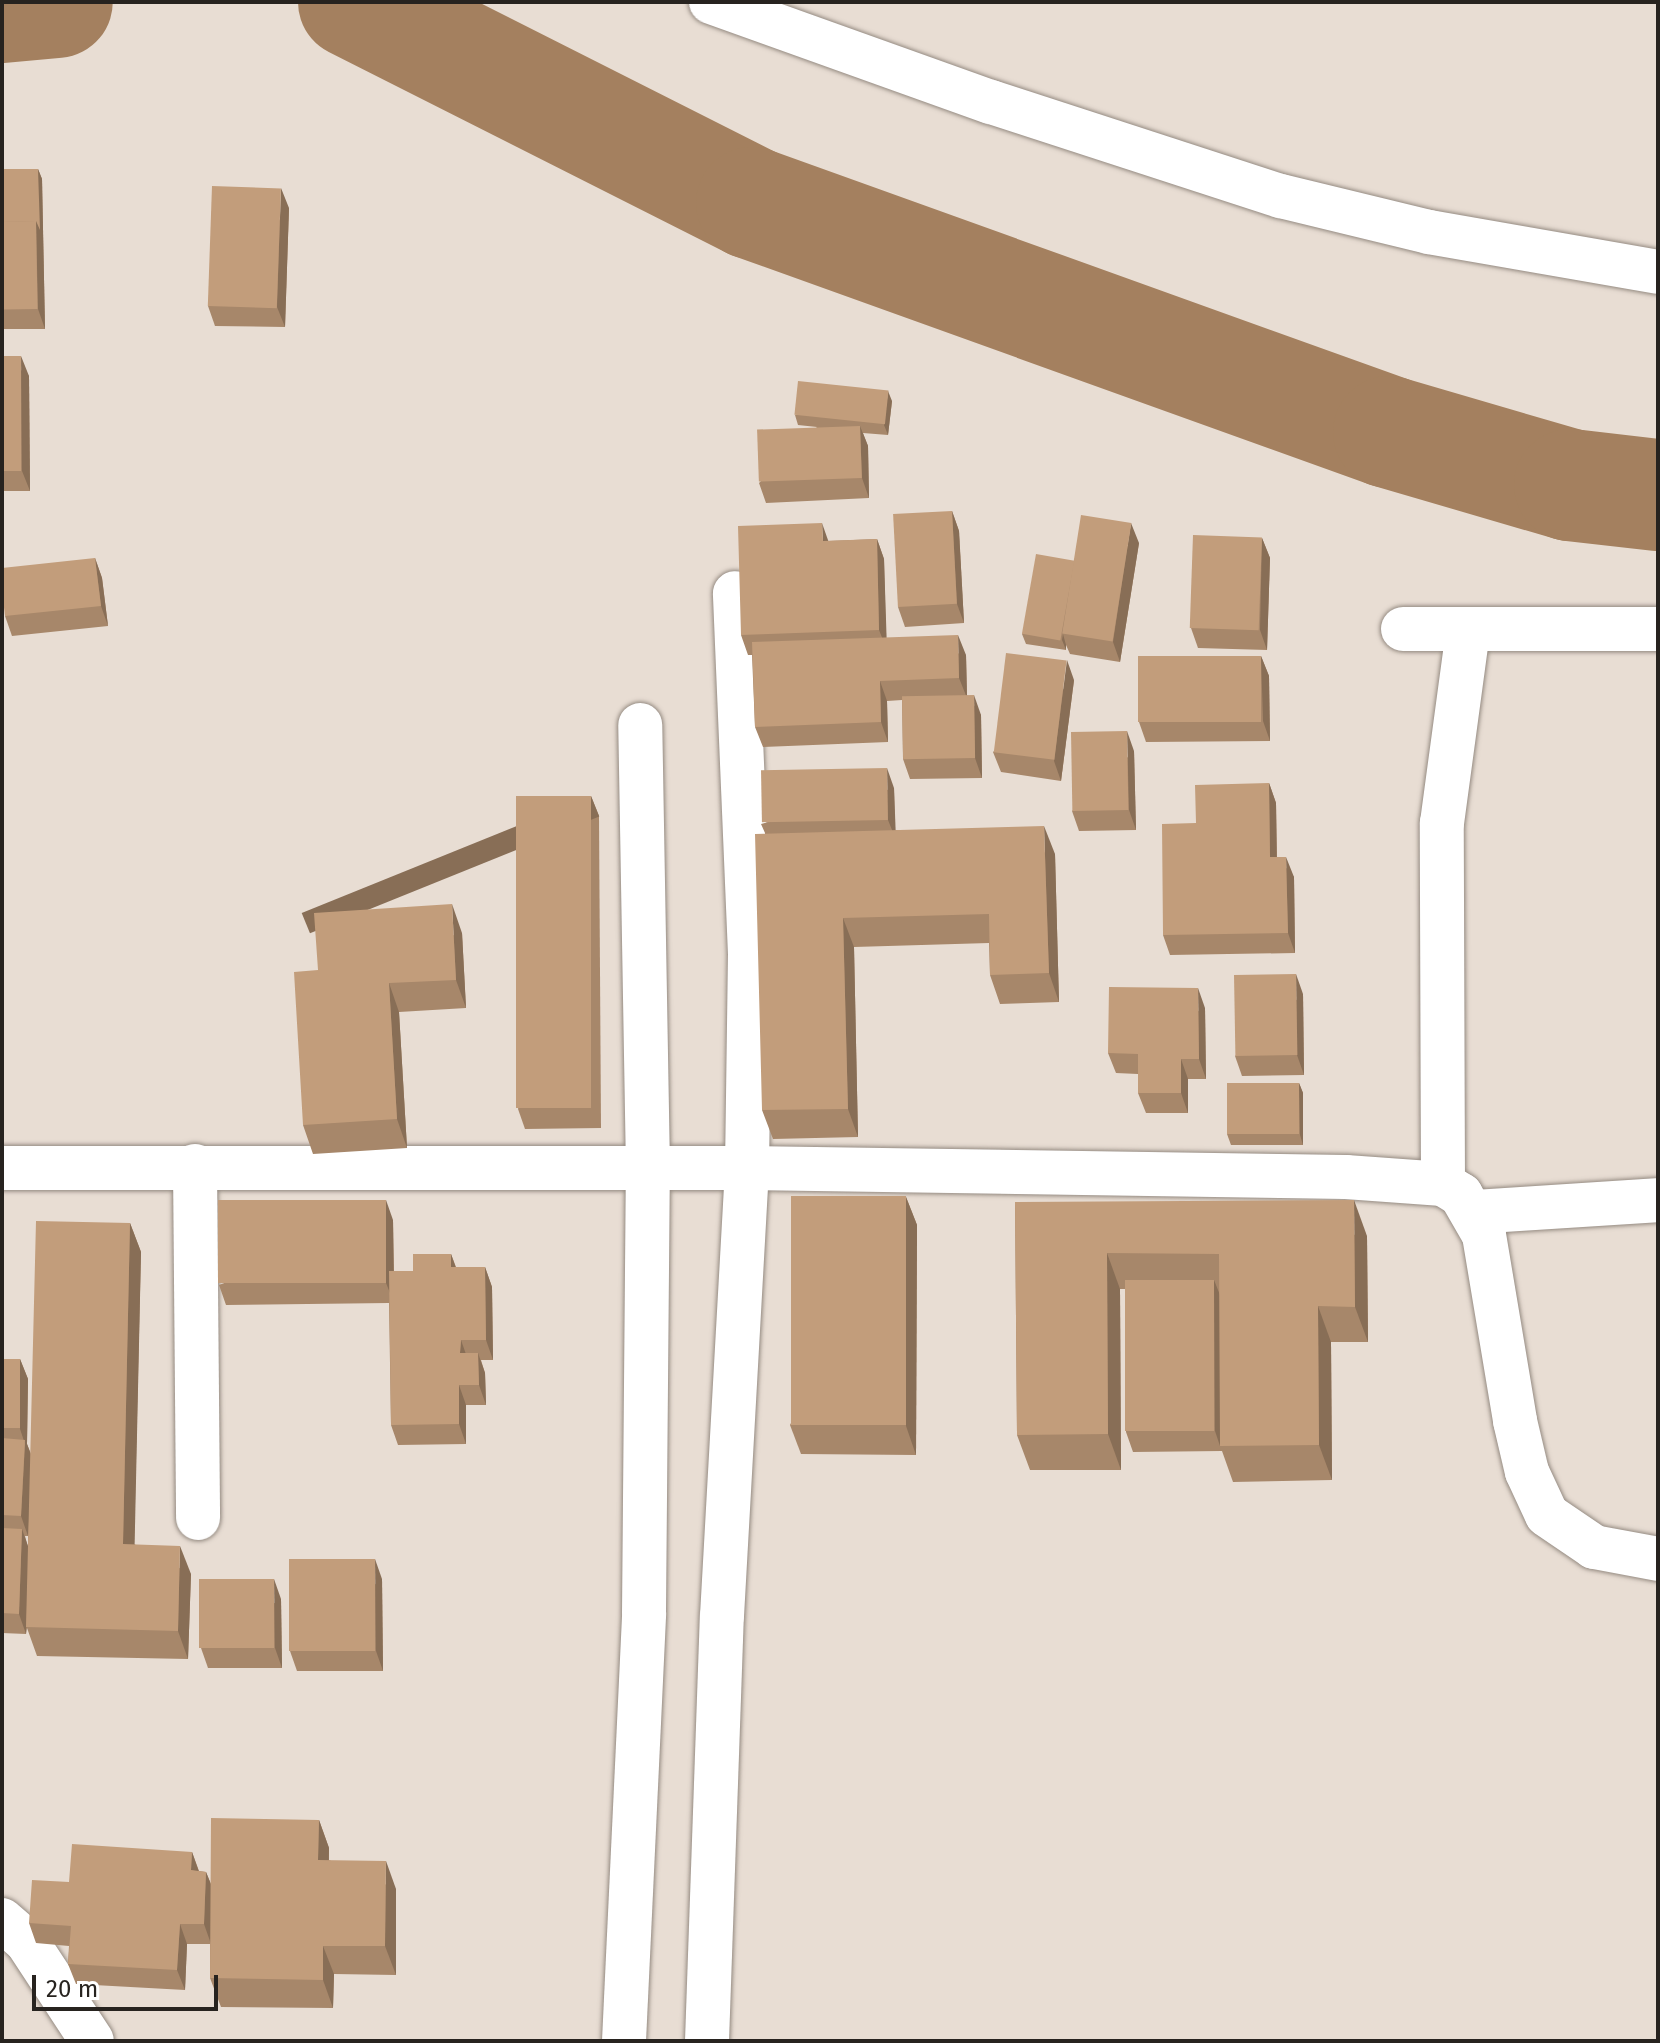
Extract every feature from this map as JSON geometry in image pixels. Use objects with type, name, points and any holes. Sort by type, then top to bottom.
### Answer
[{"type":"street","points":[[711,2],[991,102],[1281,196],[1429,232],[1658,272]]},
{"type":"street","points":[[707,2041],[734,1169],[750,954],[735,593]]},
{"type":"street","points":[[1403,629],[1658,629]]},
{"type":"street","points":[[1468,631],[1442,823],[1459,1198],[1496,1284],[1527,1472],[1547,1515],[1594,1547],[1658,1559]]},
{"type":"street","points":[[624,2041],[661,1169],[640,725]]},
{"type":"street","points":[[195,1166],[198,1518]]},
{"type":"street","points":[[2,1168],[734,1169],[1346,1177],[1459,1198],[1658,1200]]},
{"type":"street","points":[[2,1920],[27,1942],[92,2041]]},
{"type":"building","points":[[2,169],[38,169],[40,230],[36,221],[2,222]]},
{"type":"building","points":[[212,186],[281,188],[277,308],[208,306]]},
{"type":"building","points":[[36,221],[38,309],[4,310],[2,222]]},
{"type":"building","points":[[2,356],[21,356],[21,471],[2,471]]},
{"type":"building","points":[[798,381],[889,391],[885,424],[794,415]]},
{"type":"building","points":[[860,426],[862,478],[759,482],[757,430]]},
{"type":"building","points":[[952,511],[957,604],[898,607],[893,514]]},
{"type":"building","points":[[1081,515],[1131,523],[1113,642],[1062,634]]},
{"type":"building","points":[[822,523],[823,541],[877,539],[879,630],[741,635],[738,526]]},
{"type":"building","points":[[1193,535],[1262,537],[1259,630],[1190,628]]},
{"type":"building","points":[[1036,554],[1074,561],[1060,641],[1022,634]]},
{"type":"building","points":[[95,558],[101,606],[5,616],[2,568]]},
{"type":"building","points":[[958,635],[959,678],[880,681],[881,722],[755,727],[752,642]]},
{"type":"building","points":[[1006,653],[1067,660],[1054,760],[994,752]]},
{"type":"building","points":[[1138,656],[1261,656],[1261,722],[1138,722]]},
{"type":"building","points":[[974,695],[975,758],[903,759],[902,696]]},
{"type":"building","points":[[1127,731],[1128,810],[1072,811],[1071,732]]},
{"type":"building","points":[[887,768],[888,820],[762,822],[761,770]]},
{"type":"building","points":[[1269,783],[1270,857],[1286,857],[1288,933],[1163,935],[1162,824],[1196,823],[1195,785]]},
{"type":"building","points":[[516,796],[591,796],[591,1108],[516,1108]]},
{"type":"building","points":[[1044,826],[1049,973],[990,975],[989,914],[843,918],[848,1109],[762,1110],[755,834]]},
{"type":"building","points":[[452,904],[456,980],[389,983],[397,1119],[303,1125],[294,972],[318,970],[314,913]]},
{"type":"building","points":[[1296,974],[1297,1055],[1235,1056],[1234,975]]},
{"type":"building","points":[[1109,987],[1198,988],[1199,1059],[1181,1059],[1181,1093],[1138,1093],[1138,1054],[1108,1053]]},
{"type":"building","points":[[1227,1083],[1299,1083],[1299,1134],[1227,1134]]},
{"type":"building","points":[[791,1196],[906,1196],[906,1425],[791,1425]]},
{"type":"building","points":[[218,1200],[386,1200],[386,1283],[218,1283]]},
{"type":"building","points":[[1354,1200],[1355,1307],[1318,1306],[1319,1445],[1220,1446],[1219,1254],[1107,1253],[1108,1434],[1017,1435],[1015,1202]]},
{"type":"building","points":[[36,1221],[130,1223],[123,1544],[180,1546],[178,1631],[26,1627]]},
{"type":"building","points":[[413,1254],[451,1254],[451,1267],[485,1267],[486,1340],[461,1340],[460,1353],[478,1353],[479,1385],[459,1385],[459,1424],[391,1425],[389,1271],[413,1271]]},
{"type":"building","points":[[1125,1280],[1214,1280],[1214,1431],[1125,1431]]},
{"type":"building","points":[[2,1359],[20,1359],[20,1428],[2,1428]]},
{"type":"building","points":[[2,1438],[25,1440],[21,1516],[2,1515]]},
{"type":"building","points":[[2,1528],[22,1529],[19,1614],[2,1613]]},
{"type":"building","points":[[289,1559],[375,1559],[375,1651],[289,1651]]},
{"type":"building","points":[[199,1579],[274,1579],[274,1648],[199,1648]]},
{"type":"building","points":[[211,1818],[319,1820],[318,1860],[386,1861],[385,1946],[323,1946],[323,1980],[210,1978]]},
{"type":"building","points":[[72,1844],[192,1852],[191,1870],[206,1872],[204,1924],[180,1924],[177,1970],[68,1964],[71,1926],[29,1923],[32,1880],[69,1882]]},
{"type":"waterway","points":[[2,7],[57,2]]},
{"type":"waterway","points":[[354,2],[752,203],[1389,432],[1570,485],[1658,495]]}]
